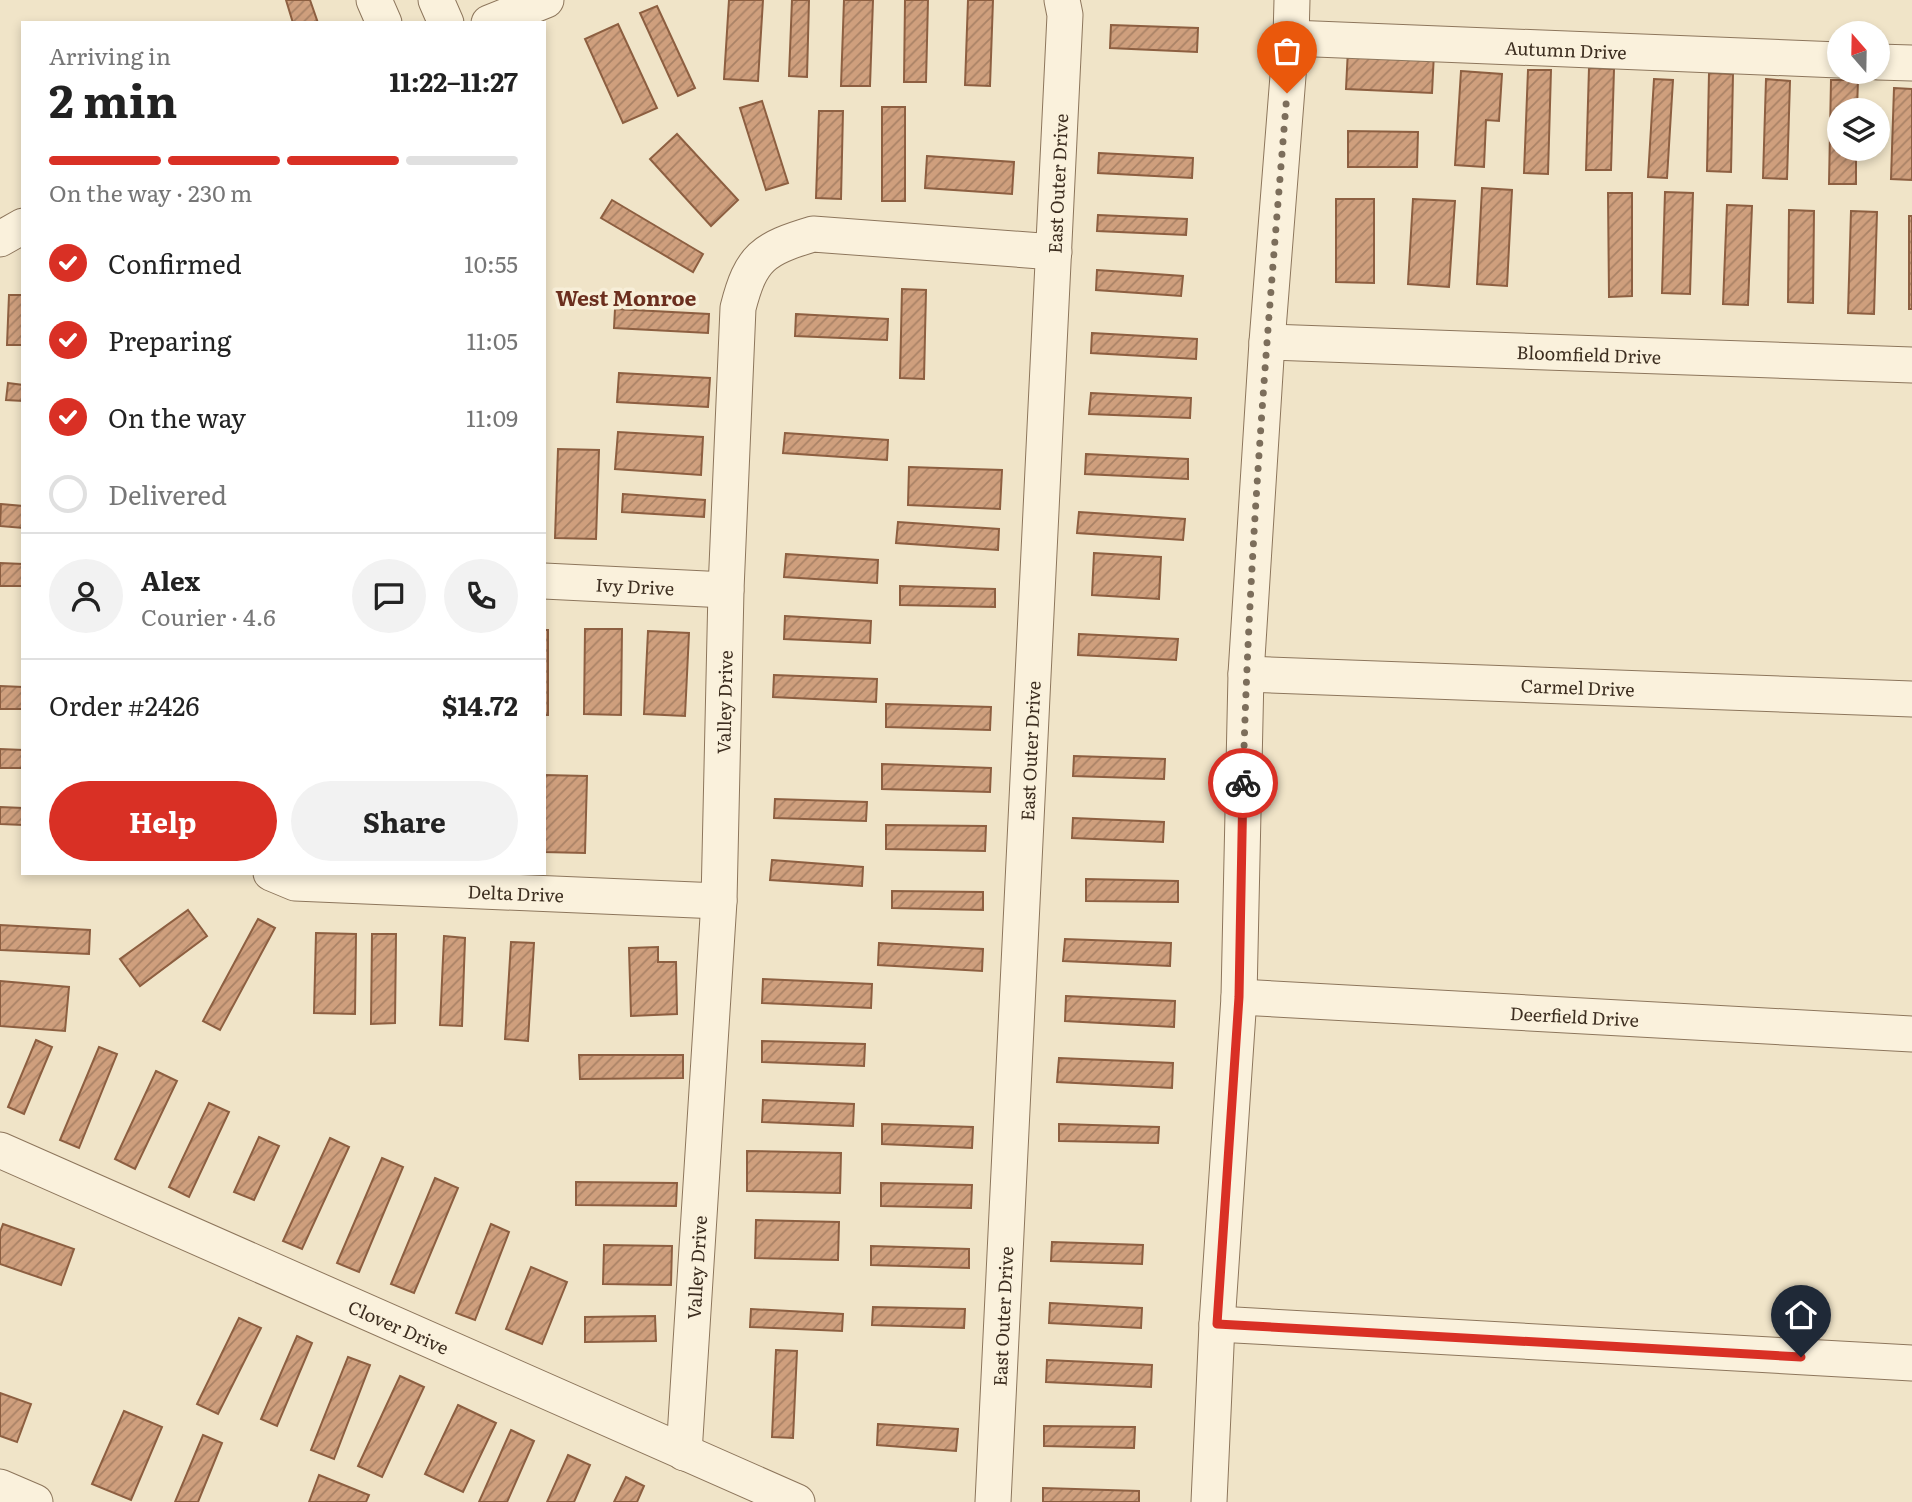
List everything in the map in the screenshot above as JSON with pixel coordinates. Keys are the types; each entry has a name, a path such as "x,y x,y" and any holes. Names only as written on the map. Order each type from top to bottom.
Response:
{"street":[{"path":"374,0 383,21"},
{"path":"436,0 445,21"},
{"path":"494,21 546,0"},
{"name":"East Outer Drive","path":"993,1502 1065,15 1062,0"},
{"path":"1209,1502 1217,1324 1239,997 1245,674 1292,0"},
{"name":"Autumn Drive","path":"1291,38 1827,60"},
{"path":"1890,62 1912,63"},
{"path":"0,239 21,227"},
{"name":"Valley Drive","path":"684,1453 719,901 726,590 738,308 746,278 761,256 787,242 813,234 1054,252"},
{"name":"Bloomfield Drive","path":"1267,342 1912,365"},
{"name":"Ivy Drive","path":"546,581 726,590"},
{"name":"Carmel Drive","path":"1245,674 1912,699"},
{"name":"Delta Drive","path":"276,875 295,883 719,901"},
{"name":"Deerfield Drive","path":"1239,997 1912,1034"},
{"name":"Clover Drive","path":"0,1150 797,1502"},
{"path":"1217,1324 1912,1363"},
{"path":"0,1487 35,1502"}],"building":[{"path":"286,0 310,0 317,21 292,21"},
{"path":"729,0 763,0 758,81 724,79"},
{"path":"792,0 809,0 807,77 789,76"},
{"path":"844,0 873,0 870,86 841,86"},
{"path":"905,0 928,0 926,82 904,82"},
{"path":"968,0 993,0 990,86 965,85"},
{"path":"657,6 695,88 678,96 640,13"},
{"path":"618,24 657,108 623,123 585,39"},
{"path":"1111,25 1198,28 1197,52 1110,48"},
{"path":"1348,49 1434,53 1432,93 1346,89"},
{"path":"1589,68 1614,69 1611,170 1586,170"},
{"path":"1528,70 1551,70 1548,174 1524,173"},
{"path":"1461,71 1502,74 1499,121 1486,120 1484,167 1455,165"},
{"path":"1709,73 1733,74 1731,172 1707,171"},
{"path":"1654,79 1673,80 1667,178 1648,177"},
{"path":"1766,79 1790,81 1787,179 1763,178"},
{"path":"1831,84 1858,84 1857,98 1831,98"},
{"path":"1894,88 1912,89 1912,180 1891,179"},
{"path":"762,101 788,183 766,190 740,108"},
{"path":"882,107 905,107 905,201 882,201"},
{"path":"819,111 843,111 841,199 816,198"},
{"path":"1348,131 1418,132 1417,167 1348,167"},
{"path":"677,134 738,200 711,226 650,159"},
{"path":"1099,153 1193,158 1192,178 1098,173"},
{"path":"927,156 1014,162 1012,194 925,188"},
{"path":"1829,161 1856,161 1856,184 1829,184"},
{"path":"1482,188 1512,190 1507,286 1477,284"},
{"path":"1665,192 1693,193 1690,294 1662,293"},
{"path":"1608,193 1632,193 1632,296 1609,297"},
{"path":"1336,199 1374,199 1374,283 1336,282"},
{"path":"1413,199 1455,201 1449,287 1408,284"},
{"path":"612,200 703,254 693,272 601,218"},
{"path":"1727,205 1752,206 1748,305 1723,304"},
{"path":"1789,210 1814,211 1813,303 1788,302"},
{"path":"1851,211 1877,212 1874,314 1848,313"},
{"path":"1098,215 1187,219 1186,235 1097,231"},
{"path":"1909,216 1912,216 1912,309 1909,309"},
{"path":"1097,270 1183,276 1181,296 1096,290"},
{"path":"902,289 926,290 924,379 900,378"},
{"path":"9,295 21,295 21,345 7,345"},
{"path":"615,309 709,314 708,333 614,328"},
{"path":"796,314 888,319 887,340 795,336"},
{"path":"1092,333 1197,339 1196,359 1091,353"},
{"path":"619,373 710,378 708,407 617,402"},
{"path":"8,383 21,385 21,401 6,400"},
{"path":"1091,393 1191,398 1190,418 1089,414"},
{"path":"618,432 703,437 701,475 615,469"},
{"path":"785,433 888,440 887,460 783,453"},
{"path":"558,449 599,450 596,539 555,538"},
{"path":"1086,454 1188,459 1188,479 1085,474"},
{"path":"909,467 1002,470 1000,509 908,505"},
{"path":"623,494 705,500 704,517 622,512"},
{"path":"1,504 21,506 21,528 0,526"},
{"path":"1079,512 1185,519 1183,540 1077,533"},
{"path":"898,522 999,529 998,550 896,543"},
{"path":"1094,553 1161,557 1159,599 1092,595"},
{"path":"786,554 878,560 877,583 784,577"},
{"path":"0,563 21,564 21,586 0,586"},
{"path":"900,586 995,589 995,607 900,605"},
{"path":"785,616 871,621 870,643 784,639"},
{"path":"585,629 622,629 621,715 584,714"},
{"path":"546,630 548,630 546,715"},
{"path":"648,631 689,633 685,716 644,714"},
{"path":"1079,634 1178,639 1176,660 1078,655"},
{"path":"774,675 877,679 876,702 773,697"},
{"path":"0,686 21,687 21,709 0,709"},
{"path":"886,704 991,707 990,730 886,727"},
{"path":"0,749 21,750 21,768 0,768"},
{"path":"1074,756 1165,759 1164,779 1073,776"},
{"path":"882,764 991,768 990,792 882,789"},
{"path":"546,775 587,776 585,853 546,852"},
{"path":"775,799 867,802 866,821 774,818"},
{"path":"0,807 21,808 21,825 0,824"},
{"path":"1073,818 1164,822 1163,842 1072,838"},
{"path":"886,825 986,826 985,851 886,849"},
{"path":"772,860 863,867 862,886 770,880"},
{"path":"1086,879 1178,881 1178,902 1086,901"},
{"path":"892,891 983,892 983,910 892,908"},
{"path":"188,910 207,936 140,986 120,959"},
{"path":"258,919 275,928 220,1030 203,1021"},
{"path":"0,925 90,930 89,954 0,950"},
{"path":"316,933 356,934 355,1014 314,1013"},
{"path":"372,934 396,934 395,1023 371,1024"},
{"path":"444,936 465,938 462,1026 440,1025"},
{"path":"1065,939 1171,943 1170,966 1063,961"},
{"path":"511,942 534,943 528,1041 505,1039"},
{"path":"879,943 983,949 982,971 878,965"},
{"path":"658,947 658,962 676,962 677,1014 631,1016 629,948"},
{"path":"763,979 872,984 871,1008 762,1003"},
{"path":"0,981 69,987 65,1031 0,1026"},
{"path":"1066,996 1175,1001 1174,1027 1065,1021"},
{"path":"36,1040 52,1047 24,1114 8,1107"},
{"path":"762,1041 865,1044 864,1066 762,1062"},
{"path":"99,1047 117,1054 79,1148 60,1140"},
{"path":"579,1055 683,1055 683,1078 580,1079"},
{"path":"1059,1058 1173,1063 1172,1088 1057,1082"},
{"path":"156,1071 177,1081 135,1169 115,1159"},
{"path":"763,1100 854,1104 853,1126 762,1122"},
{"path":"209,1103 229,1112 189,1197 169,1187"},
{"path":"882,1124 973,1127 972,1148 882,1144"},
{"path":"1059,1124 1159,1127 1158,1143 1059,1141"},
{"path":"259,1137 279,1146 254,1200 234,1192"},
{"path":"330,1138 349,1147 302,1249 283,1241"},
{"path":"747,1151 841,1153 840,1193 747,1191"},
{"path":"382,1158 403,1167 359,1272 337,1263"},
{"path":"435,1178 458,1188 414,1293 391,1284"},
{"path":"576,1182 677,1183 676,1206 576,1205"},
{"path":"881,1183 972,1185 971,1208 881,1206"},
{"path":"756,1220 839,1222 838,1260 755,1258"},
{"path":"3,1224 74,1249 61,1285 0,1264 0,1232"},
{"path":"491,1224 509,1232 475,1320 456,1313"},
{"path":"1052,1242 1143,1245 1142,1264 1051,1261"},
{"path":"604,1245 672,1246 671,1285 603,1284"},
{"path":"871,1246 969,1249 969,1268 871,1265"},
{"path":"531,1267 567,1282 542,1344 506,1329"},
{"path":"1050,1303 1142,1308 1141,1328 1049,1323"},
{"path":"873,1307 965,1309 964,1328 872,1325"},
{"path":"751,1309 843,1314 842,1331 750,1327"},
{"path":"655,1316 656,1341 585,1342 585,1317"},
{"path":"239,1318 261,1328 218,1414 197,1404"},
{"path":"297,1336 312,1343 277,1426 261,1419"},
{"path":"776,1350 797,1351 793,1438 772,1437"},
{"path":"348,1357 370,1365 334,1459 311,1450"},
{"path":"1047,1360 1152,1365 1151,1387 1046,1382"},
{"path":"400,1376 424,1387 382,1477 358,1466"},
{"path":"0,1393 31,1404 17,1442 0,1436"},
{"path":"458,1405 496,1423 463,1492 425,1474"},
{"path":"124,1411 162,1427 131,1500 92,1484"},
{"path":"878,1424 958,1429 956,1451 877,1445"},
{"path":"1044,1426 1135,1427 1134,1448 1044,1446"},
{"path":"511,1430 534,1441 507,1502 479,1502"},
{"path":"203,1435 222,1443 198,1502 175,1502"},
{"path":"568,1455 590,1465 574,1502 547,1502"},
{"path":"319,1475 369,1495 366,1502 309,1502"},
{"path":"626,1477 644,1486 637,1502 614,1502"},
{"path":"1043,1488 1139,1491 1139,1502 1043,1502"}],"way so far":[{"path":"1243,783 1245,674 1287,93"}],"district":[{"name":"West Monroe","path":"626,296"}],"route":[{"path":"1243,783 1239,997 1217,1324 1801,1357"}]}
